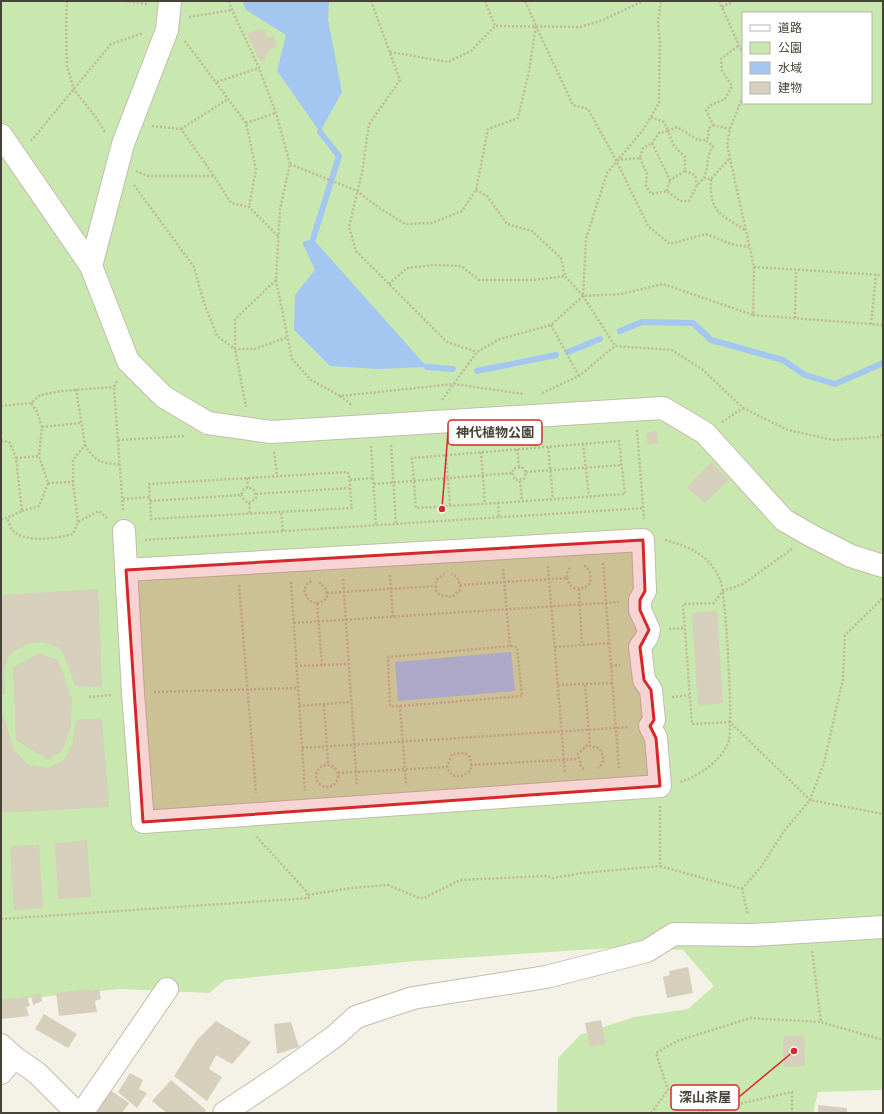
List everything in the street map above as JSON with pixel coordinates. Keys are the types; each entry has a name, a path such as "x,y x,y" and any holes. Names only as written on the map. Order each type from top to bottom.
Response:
{"street":[{"path":"91,266 118,163 131,123 168,30 169,10"},
{"path":"1,135 16,159 91,266 128,361 164,397 208,423 251,431 271,432 663,408 705,434 784,520 852,556 883,566"},
{"path":"125,536 126,570 133,693 143,822 306,812 660,786 656,738 650,726 654,720 651,690 644,680 640,647 647,637 649,630 640,610 640,600 645,591 643,540 237,562 126,570"},
{"path":"238,1109 334,1036 356,1017 413,998 546,977 647,951 674,934 752,935 883,927"},
{"path":"82,1113 167,989"},
{"path":"5,1058 37,1073 76,1113"}],"path":[{"path":"67,1 67,66 74,90 95,116 108,138 118,163 194,267 204,303 217,336 235,349 255,349 288,337"},
{"path":"229,1 259,68 276,113 290,164 280,209 276,280 292,359 311,380 340,396 454,384 529,395"},
{"path":"371,1 400,80 369,124 362,173 349,227 356,251 447,342 477,352"},
{"path":"485,1 495,26"},
{"path":"525,1 573,105 588,109 616,160 648,226 670,244 706,234 734,245 749,247"},
{"path":"390,52 448,62 471,51 495,26 580,27 603,20 643,1"},
{"path":"583,296 586,239 607,173 616,160 643,130 659,103 660,40 658,23 661,1"},
{"path":"719,1 742,52"},
{"path":"722,7 734,1"},
{"path":"169,10 228,99 246,123 256,169 249,207"},
{"path":"290,164 357,191 378,208 405,224 432,223 462,211 476,190 488,129 518,118 529,71 536,26"},
{"path":"16,159 111,44 144,33 162,43"},
{"path":"713,125 706,110 711,105 726,98 732,86 722,71 721,59 739,45"},
{"path":"217,82 259,68"},
{"path":"131,123 181,129 228,99"},
{"path":"742,99 730,129 727,145 754,267 753,315"},
{"path":"246,123 276,113"},
{"path":"651,117 664,122 674,146 685,158 685,170"},
{"path":"713,125 730,129"},
{"path":"705,140 709,137 708,129 713,125"},
{"path":"677,127 698,140 705,140 713,146 706,163 704,178 697,185 689,201 680,201 667,191 652,194 646,186 647,174 640,158 643,148 652,143 659,133 668,131 677,127"},
{"path":"181,129 231,203 249,207 279,236"},
{"path":"652,143 670,180"},
{"path":"616,160 640,158"},
{"path":"729,159 711,179 710,197 719,213 746,230"},
{"path":"118,163 148,176 214,176"},
{"path":"667,191 670,180 685,170"},
{"path":"685,170 695,175 697,185"},
{"path":"704,178 711,179"},
{"path":"476,190 487,196 507,224 532,231 561,258 565,276 583,296 615,346"},
{"path":"389,284 407,268 433,265 461,266 479,280 533,280 565,276"},
{"path":"754,267 883,275"},
{"path":"795,318 796,270"},
{"path":"871,324 876,275"},
{"path":"251,431 235,349 235,319 276,280"},
{"path":"425,423 477,352 500,339 551,325 583,296 621,294 663,284 753,315 883,325"},
{"path":"551,325 579,376"},
{"path":"536,396 579,376 615,346 672,350 703,370 743,408 788,430 833,440 878,437 883,434"},
{"path":"125,536 114,387 128,361"},
{"path":"1,406 31,403 40,395 76,389 114,387"},
{"path":"76,389 80,423 85,445 92,457 106,464 120,464"},
{"path":"1,519 39,506 48,484 39,456 42,427 37,412 31,403"},
{"path":"705,434 743,408"},
{"path":"635,410 644,508 643,540 664,540 686,546 704,556 720,579 723,592 730,722 729,740 719,758 705,770 687,780 660,786 660,866"},
{"path":"42,427 80,423"},
{"path":"376,525 373,478 380,425"},
{"path":"380,425 393,482 396,524"},
{"path":"1,440 10,443 16,458 22,511"},
{"path":"619,441 625,494 416,508 412,458 548,447 619,441"},
{"path":"583,444 589,496"},
{"path":"7,518 12,529 26,538 41,537 51,539 74,534 78,522 73,482 73,460 85,445"},
{"path":"548,447 552,470 554,499"},
{"path":"517,449 519,466 526,472"},
{"path":"481,452 485,504"},
{"path":"446,455 450,506"},
{"path":"16,458 39,456"},
{"path":"526,472 622,465"},
{"path":"519,466 514,468 512,473 515,480 520,481"},
{"path":"348,472 352,508 151,519 149,484 247,478 348,472"},
{"path":"520,481 524,479 526,472"},
{"path":"374,484 512,473"},
{"path":"247,478 248,487"},
{"path":"350,480 373,478"},
{"path":"520,481 522,501"},
{"path":"48,484 73,482"},
{"path":"248,487 252,488 256,494 254,501 249,503"},
{"path":"241,495 244,489 248,487"},
{"path":"256,494 349,488"},
{"path":"150,501 241,495"},
{"path":"241,495 245,501 249,503"},
{"path":"123,499 150,497"},
{"path":"249,503 250,513"},
{"path":"498,503 499,518"},
{"path":"78,522 98,511 125,536 283,532 644,508"},
{"path":"281,513 283,532"},
{"path":"810,535 767,569 743,584 723,592 714,603 684,604 684,628 692,724 730,722 810,800 883,814"},
{"path":"602,543 620,789"},
{"path":"546,546 556,647 567,793"},
{"path":"501,548 510,646"},
{"path":"390,554 393,618"},
{"path":"341,557 358,808"},
{"path":"290,560 306,812"},
{"path":"237,562 246,689 258,815"},
{"path":"573,565 569,567 567,578 568,584 572,588 579,589 589,585 591,581 589,569 579,564"},
{"path":"448,573 454,574 458,579 460,590 452,597 446,598 436,591 436,586 436,580 448,573"},
{"path":"460,585 567,578"},
{"path":"313,580 319,581 326,589 327,593 327,597 324,602 317,603 311,602 306,597 304,590 307,584 313,580"},
{"path":"327,593 436,586"},
{"path":"579,589 582,645"},
{"path":"742,889 761,867 784,831 810,800 824,762 844,679 846,636 883,598"},
{"path":"294,623 393,618 640,600"},
{"path":"317,603 322,665"},
{"path":"556,647 609,643"},
{"path":"510,646 517,647 522,696 400,706 390,706 388,658 510,646"},
{"path":"296,666 348,664"},
{"path":"558,686 612,683"},
{"path":"585,685 590,746"},
{"path":"89,697 133,693 298,688"},
{"path":"299,706 351,702"},
{"path":"324,704 328,764"},
{"path":"400,706 402,742 406,770 406,804"},
{"path":"302,748 650,726"},
{"path":"587,771 581,767 578,759 581,750 590,746 599,748 604,758 603,764 594,771"},
{"path":"458,752 465,753 470,757 471,765 471,770 461,777 454,776 449,772 447,767 452,754 458,752"},
{"path":"471,765 564,758 578,759"},
{"path":"328,764 333,766 338,773 338,781 332,786 325,788 318,783 316,776 318,768 328,764"},
{"path":"338,773 447,767"},
{"path":"237,816 308,895"},
{"path":"308,895 351,888 388,885 419,898 424,898 460,880 545,876 553,878 582,873 660,866 742,889"},
{"path":"742,889 752,935"},
{"path":"1,920 309,898 308,895"},
{"path":"809,931 821,1022"},
{"path":"651,1113 668,1090 656,1053 677,1041 750,1018 821,1022 883,1040"},
{"path":"698,1113 792,1092 792,1113"}],"highlighted area":[{"path":"643,540 645,591 640,600 640,610 649,630 640,647 644,680 651,690 654,720 650,726 656,738 660,786 143,822 126,570"}],"green space":[{"path":"1,1 883,1 883,1090 818,1092 813,1113 557,1113 558,1058 580,1035 634,1017 688,1009 714,986 683,950 626,947 416,961 225,980 209,993 120,989 1,1001"}],"water":[{"path":"242,1 329,1 328,20 342,92 320,132 277,71 286,35 246,10"},
{"path":"313,239 427,367 378,369 330,366 294,330 295,295 315,270 302,242"},
{"path":"511,652 515,691 398,701 395,662"}],"building":[{"path":"265,29 267,38 274,36 277,47 270,49 264,61 259,60 247,33"},
{"path":"656,431 659,443 648,445 646,433"},
{"path":"711,462 729,480 705,503 687,487"},
{"path":"98,589 102,687 75,686 60,648 43,642 27,644 11,653 4,670 5,694 1,694 1,595"},
{"path":"717,611 723,703 698,706 692,613"},
{"path":"39,653 58,660 72,699 71,727 62,751 48,760 16,740 13,668"},
{"path":"1,714 3,714 14,750 28,765 49,768 64,760 73,742 76,720 102,718 109,807 1,813"},
{"path":"87,840 91,897 58,899 55,843"},
{"path":"39,845 43,908 14,910 10,846"},
{"path":"688,967 693,993 667,998 663,977 670,975 669,971"},
{"path":"88,989 90,991 99,989 101,999 95,1001 97,1012 59,1016 56,993"},
{"path":"41,993 42,1001 33,1005 31,995"},
{"path":"27,996 30,1006 26,1007 29,1016 1,1019 1,999"},
{"path":"44,1014 77,1034 68,1048 35,1029"},
{"path":"601,1020 606,1044 590,1047 585,1023"},
{"path":"216,1021 251,1042 232,1064 216,1055 209,1069 222,1077 207,1101 174,1076 197,1040"},
{"path":"291,1022 299,1047 277,1054 274,1024"},
{"path":"783,1036 804,1036 805,1066 784,1067"},
{"path":"130,1073 143,1080 139,1089 147,1093 137,1108 118,1092"},
{"path":"171,1080 206,1110 204,1113 167,1113 152,1101"},
{"path":"110,1090 129,1103 122,1113 94,1113"},
{"path":"818,1105 847,1108 847,1113 818,1113"}],"waterway":[{"path":"313,239 339,156 320,132"},
{"path":"620,331 642,322 693,323 711,340 783,360 805,375 835,384 883,363"},
{"path":"568,352 600,339"},
{"path":"477,371 556,355"},
{"path":"427,367 453,369"}],"place":[{"name":"神代植物公園","path":"442,509"},
{"name":"深山茶屋","path":"794,1051"}]}
